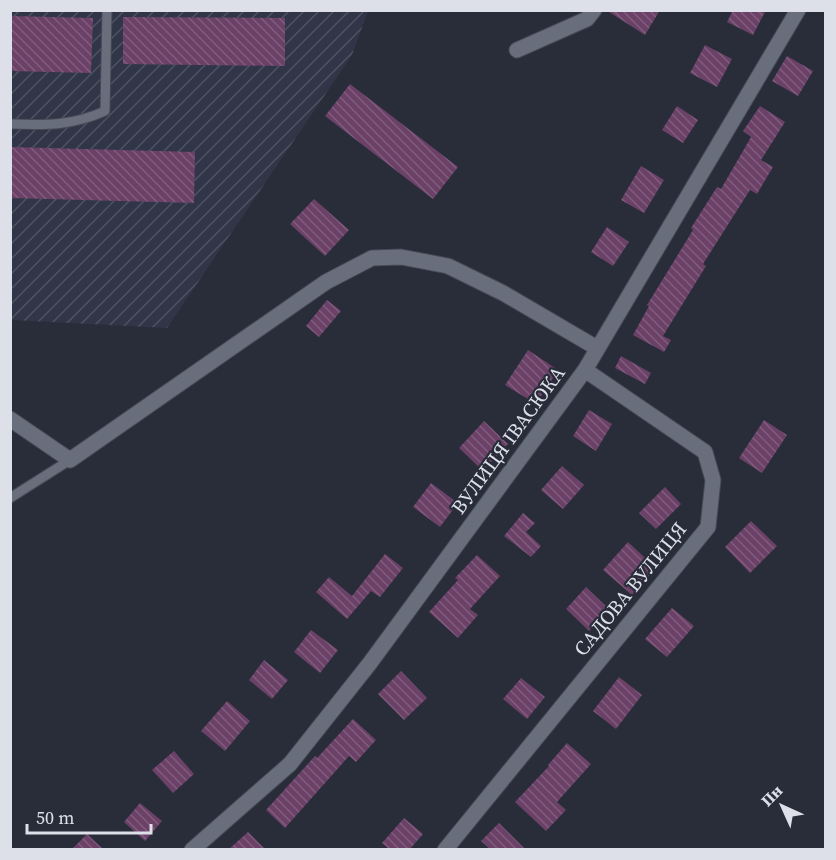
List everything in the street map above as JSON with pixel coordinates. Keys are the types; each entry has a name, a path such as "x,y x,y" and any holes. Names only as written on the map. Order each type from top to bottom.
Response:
{"street":[{"path":"517,50 587,19 594,10"},
{"name":"ВУЛИЦЯ ІВАСЮКА","path":"192,849 290,764 370,663 585,370 798,10"},
{"path":"10,419 70,460 326,282 372,258 401,257 448,266 503,293 597,348"},
{"name":"САДОВА ВУЛИЦЯ","path":"445,849 708,527 713,480 705,452 585,370"}],"lane":[{"path":"10,124 56,125 86,120 105,111 107,10"},
{"path":"10,498 70,460"}],"shaded area":[{"path":"10,11 368,11 352,55 167,328 11,320"}],"building":[{"path":"606,10 660,10 645,35"},
{"path":"733,10 766,10 753,35 727,22"},
{"path":"10,16 93,18 91,73 10,71"},
{"path":"123,17 285,18 285,66 123,64"},
{"path":"705,45 732,59 717,87 690,73"},
{"path":"787,56 813,71 798,96 772,81"},
{"path":"350,84 458,167 433,199 325,116"},
{"path":"677,106 698,120 683,143 662,130"},
{"path":"760,106 785,122 761,160 773,167 757,194 750,190 703,264 706,266 663,336 671,340 664,352 633,335 649,306 647,305 693,230 691,228 717,187 721,189 751,137 743,131"},
{"path":"10,147 195,152 194,203 10,198"},
{"path":"641,166 664,180 644,213 621,200"},
{"path":"314,199 349,230 325,256 290,224"},
{"path":"607,227 629,242 613,266 591,252"},
{"path":"327,300 341,311 319,337 306,326"},
{"path":"528,350 558,370 536,404 505,385"},
{"path":"621,356 651,373 645,384 615,368"},
{"path":"589,410 612,424 596,451 573,436"},
{"path":"764,420 787,435 762,473 739,458"},
{"path":"484,421 508,444 483,471 459,448"},
{"path":"562,466 584,485 563,509 541,490"},
{"path":"431,483 458,503 440,527 413,507"},
{"path":"665,487 681,504 656,529 639,513"},
{"path":"523,513 535,523 526,532 541,546 531,557 504,536"},
{"path":"751,521 777,546 750,573 725,547"},
{"path":"628,542 656,568 632,595 603,570"},
{"path":"385,554 403,568 380,597 371,591 347,619 316,592 329,577 352,596"},
{"path":"477,555 500,576 470,609 478,615 458,638 429,612 458,580 455,578"},
{"path":"586,587 609,609 589,631 566,609"},
{"path":"672,608 694,626 667,657 645,639"},
{"path":"311,630 338,650 320,673 294,652"},
{"path":"264,660 288,680 272,699 249,680"},
{"path":"401,671 427,698 404,720 378,694"},
{"path":"619,677 642,695 616,729 593,711"},
{"path":"521,678 545,697 527,719 503,699"},
{"path":"227,701 250,721 225,751 201,731"},
{"path":"353,719 376,740 356,762 349,756 285,828 266,810 315,756 317,758"},
{"path":"567,743 591,764 557,802 566,810 546,831 515,802"},
{"path":"174,751 194,774 173,793 152,770"},
{"path":"140,803 162,821 145,841 124,822"},
{"path":"404,818 423,834 410,849 389,849 382,843"},
{"path":"499,823 525,849 490,849 481,841"},
{"path":"248,832 265,849 229,849"},
{"path":"87,834 103,849 72,849"}]}
